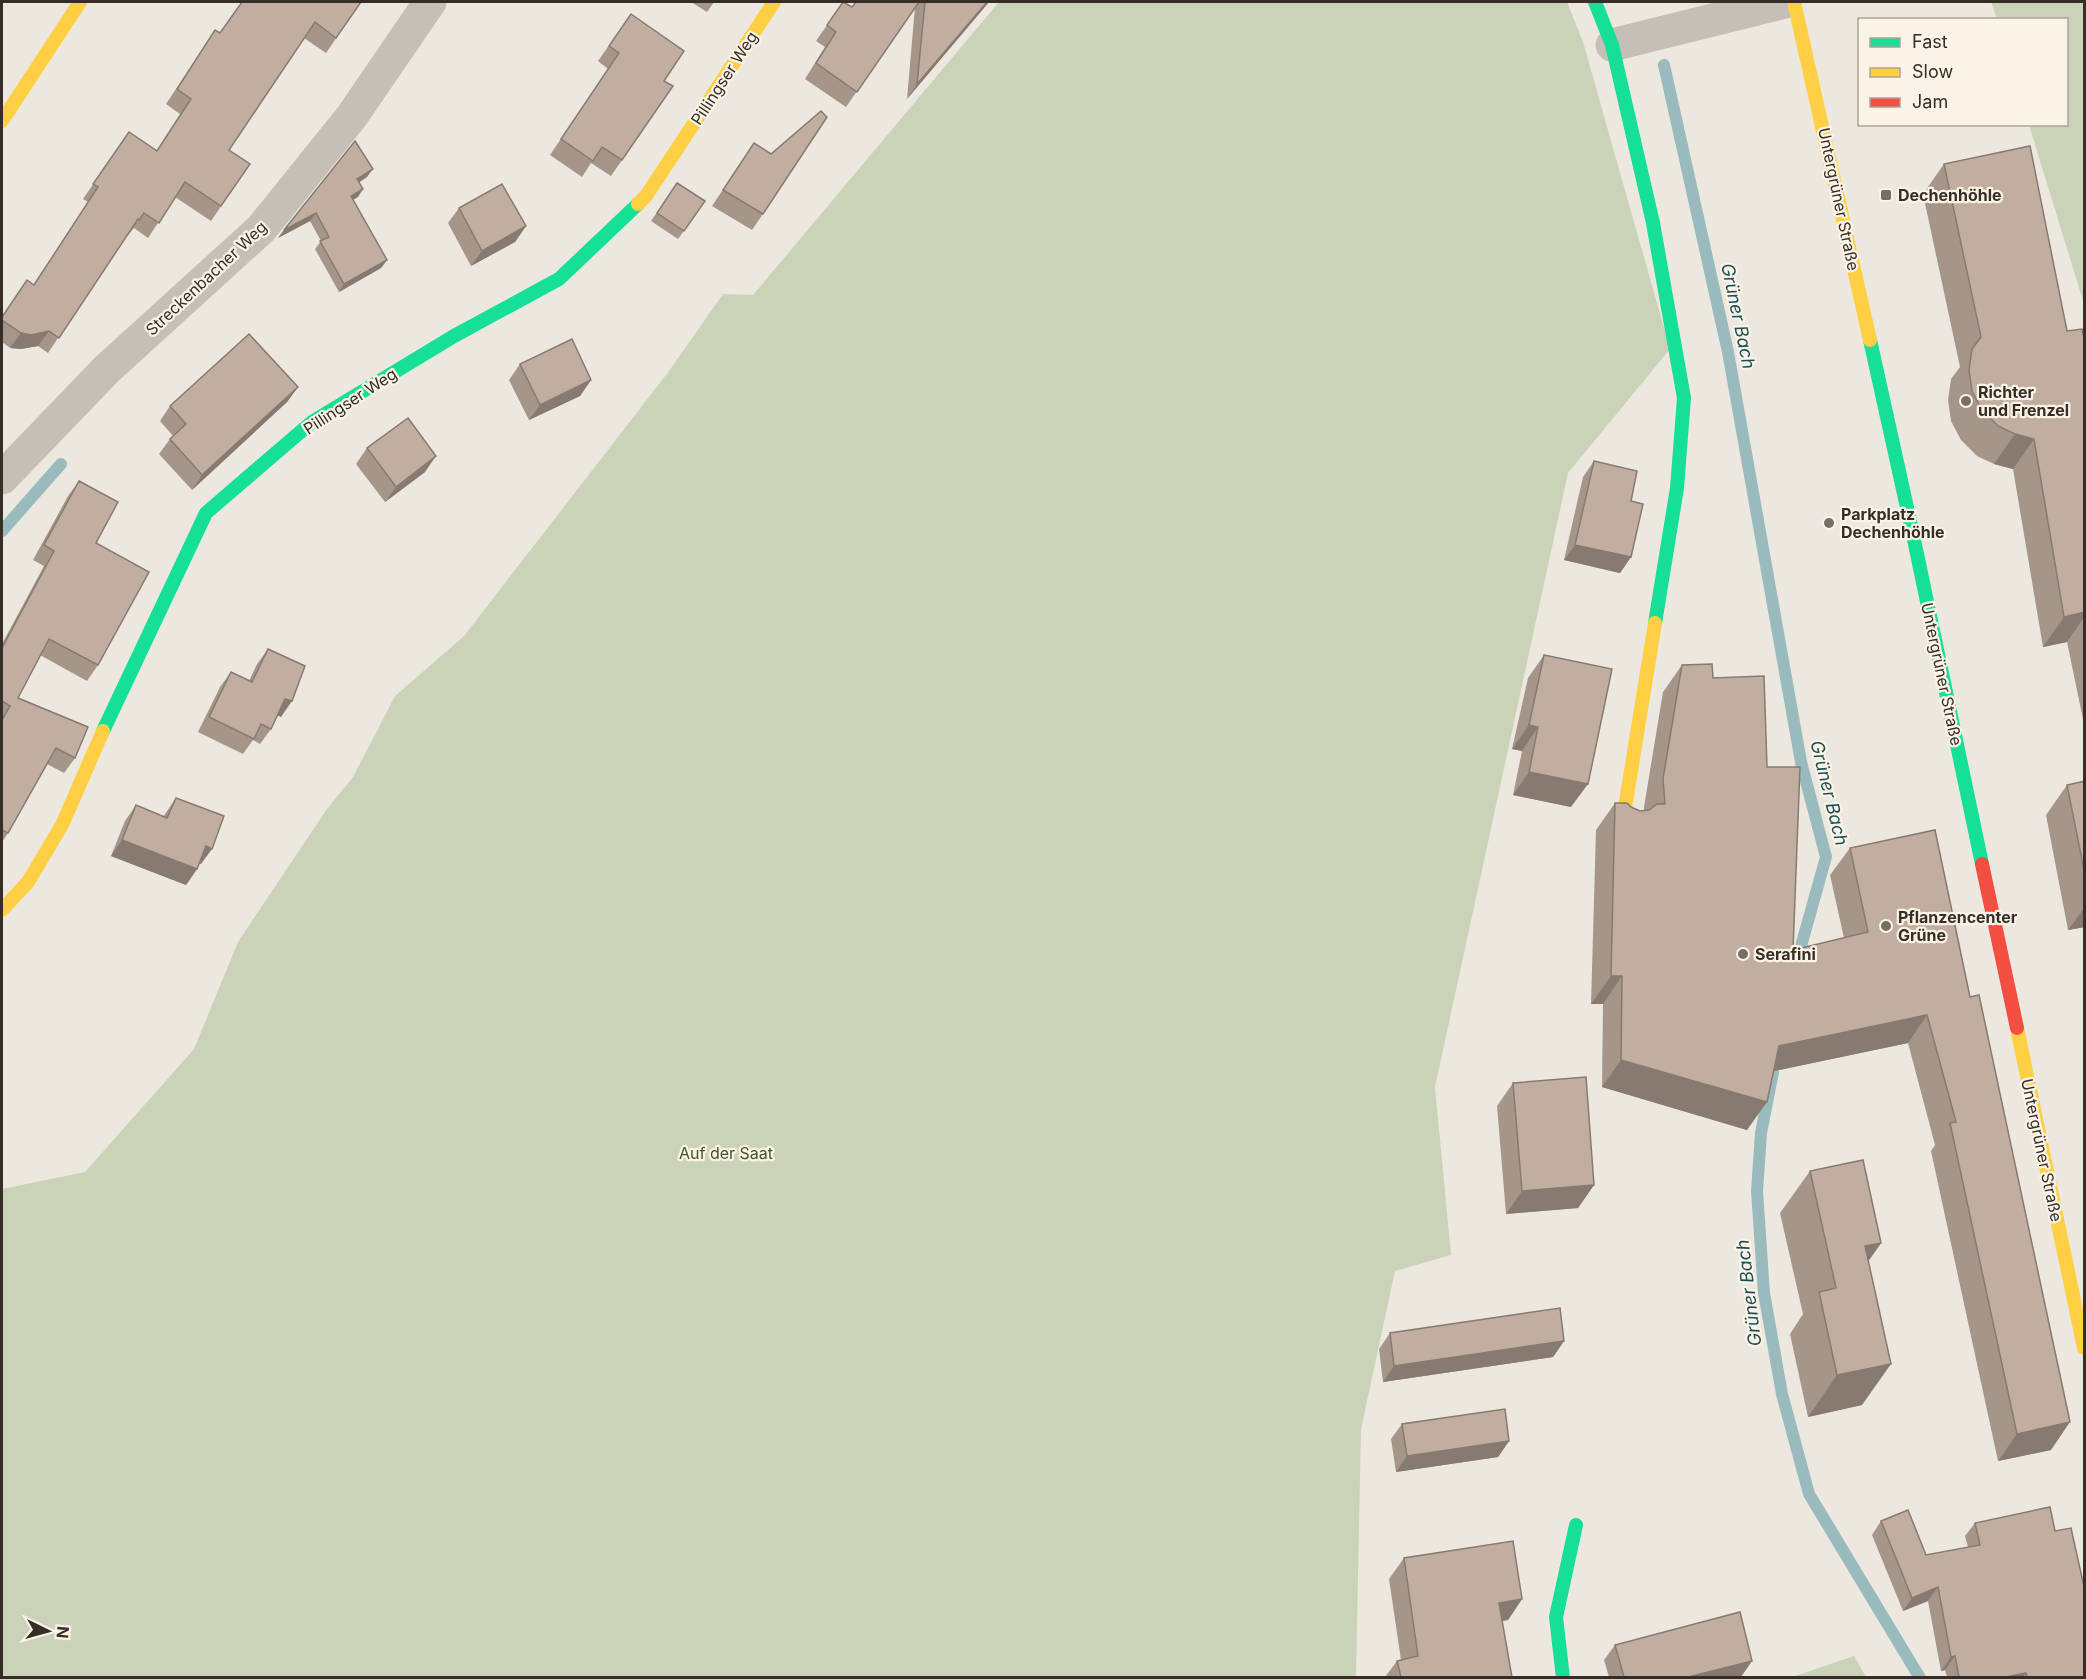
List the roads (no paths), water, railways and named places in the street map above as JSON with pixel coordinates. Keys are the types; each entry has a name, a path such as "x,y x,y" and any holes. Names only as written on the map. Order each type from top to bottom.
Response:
{"street":[{"path":"2,121 80,2"},
{"name":"Streckenbacher Weg","path":"2,478 107,369 261,229 352,116 430,2"},
{"name":"Pillingser Weg","path":"2,910 28,882 62,825 111,712 206,513 312,422 454,336 559,279 646,196 774,2"},
{"path":"1595,2 1612,45 1653,223 1684,398 1677,488 1623,820"},
{"path":"1612,45 1785,2"},
{"name":"Untergrüner Straße","path":"1794,2 1912,530 2085,1348"},
{"path":"1563,1677 1556,1617 1576,1525"}],"waterway":[{"name":"Grüner Bach","path":"1664,65 1728,352 1801,762 1826,857 1796,964"},
{"path":"2,531 61,464"},
{"name":"Grüner Bach","path":"1773,1072 1761,1133 1757,1191 1764,1293 1782,1394 1809,1494 1920,1678"}],"place":[{"name":"Dechenhöhle","path":"1886,195"},
{"name":"Richter und Frenzel","path":"1966,401"},
{"name":"Parkplatz Dechenhöhle","path":"1829,523"},
{"name":"Pflanzencenter Grüne","path":"1886,926"},
{"name":"Serafini","path":"1743,954"}],"park label":[{"name":"Auf der Saat","path":"726,1153"}]}
